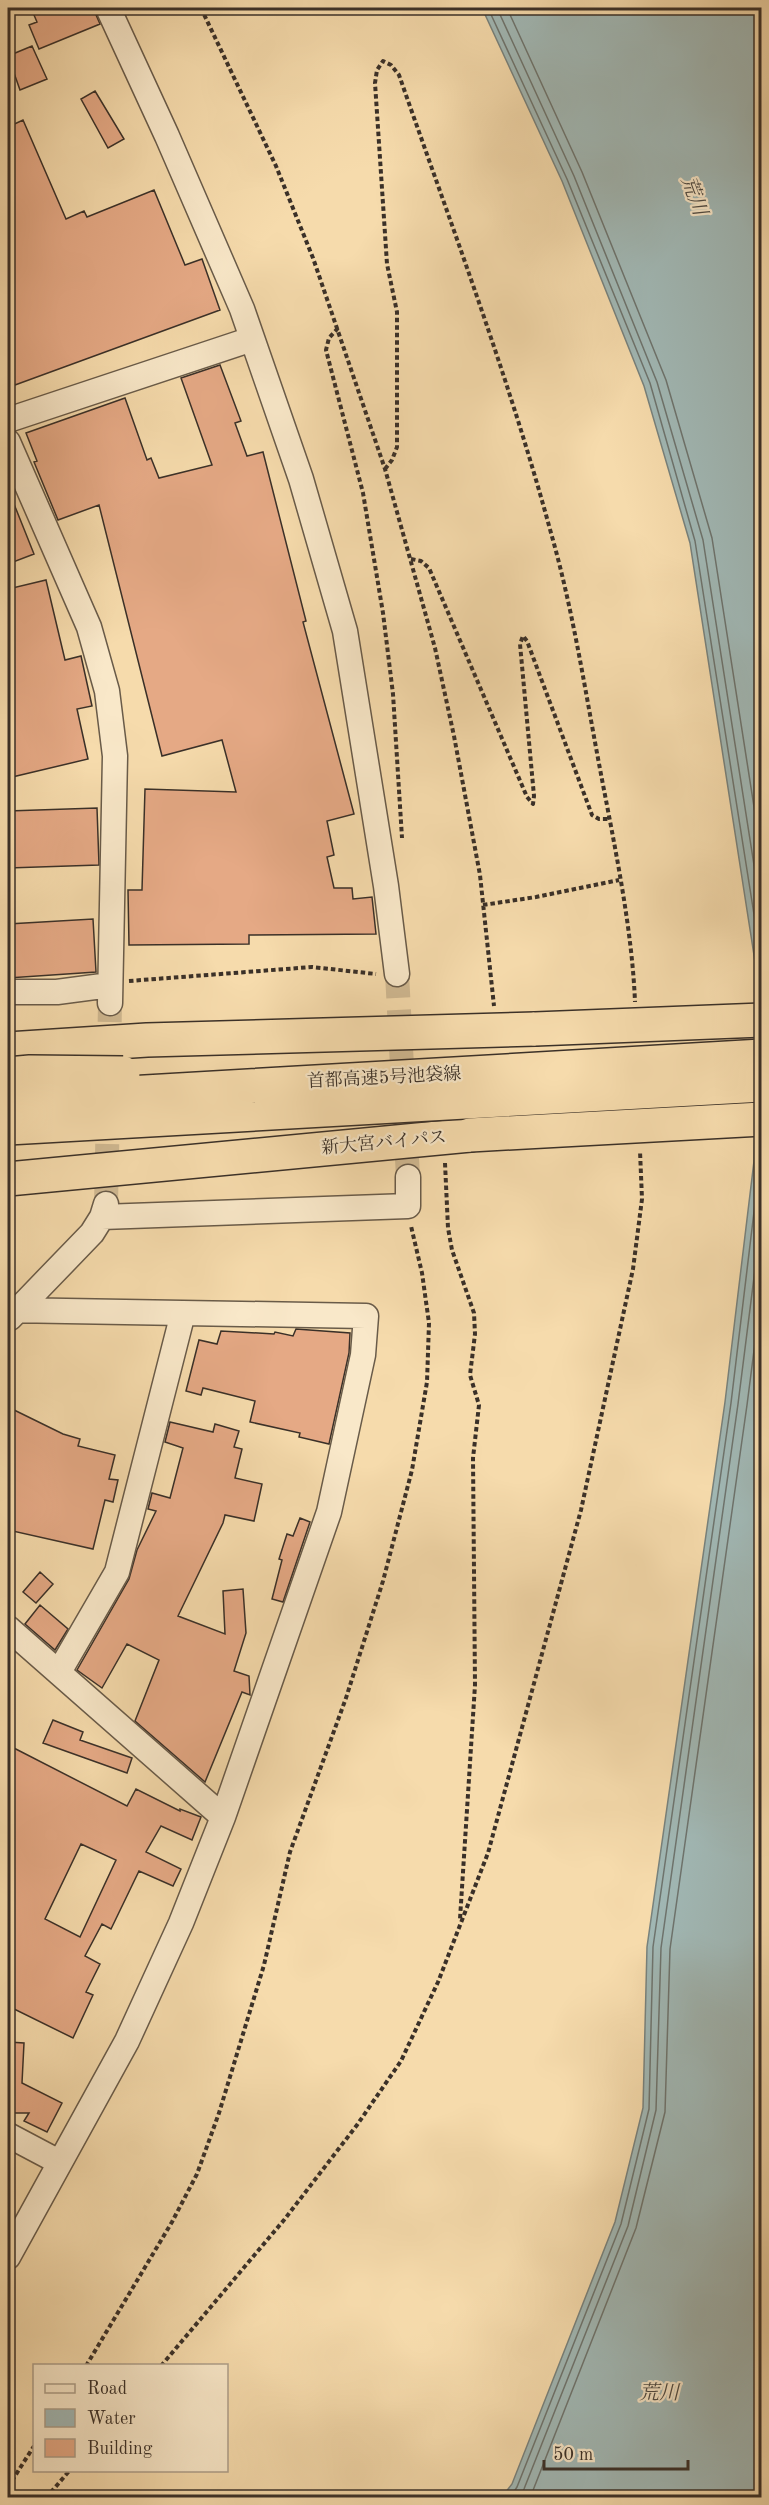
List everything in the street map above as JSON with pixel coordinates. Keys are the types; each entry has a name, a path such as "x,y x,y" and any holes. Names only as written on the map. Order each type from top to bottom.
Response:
{"highway":[{"path":"8,1049 147,1040 495,1032 762,1020"},
{"name":"首都高速5号池袋線","path":"8,1128 762,1056"},
{"path":"8,1074 30,1072 385,1092"},
{"name":"首都高速5号池袋線","path":"8,1100 762,1085"},
{"path":"8,1151 385,1092"},
{"name":"新大宮バイパス","path":"8,1179 470,1135 762,1119"}],"street":[{"path":"108,8 167,136 242,309 301,479 345,631 398,974"},
{"path":"8,420 252,339"},
{"path":"8,442 89,627 107,691 114,756 110,994 8,992"},
{"path":"10,1314 92,1233 104,1210 408,1206 408,1177"},
{"path":"8,2257 127,2041 181,1923 223,1817 328,1512 363,1354 366,1316 183,1313 10,1314"},
{"path":"59,1672 117,1572 183,1313"},
{"path":"8,1628 223,1817"},
{"path":"8,2135 59,2162"}],"path":[{"path":"201,8 276,166 338,328 385,469 411,559 435,648 478,863 495,1032"},
{"path":"385,469 392,460 397,447 397,312 387,264 375,83 377,70 383,62 391,64 399,75 481,307 552,534 574,630 610,819 633,971 635,1005"},
{"path":"338,328 328,338 326,350 363,493 383,613 393,694 402,845"},
{"path":"411,559 421,561 429,568 526,797 532,804 534,796 520,644 523,636 527,641 592,815 599,819 610,819"},
{"path":"483,905 619,880"},
{"path":"110,994 133,980 277,968 312,967 385,975 398,974"},
{"path":"163,2364 284,2220 357,2125 401,2061 438,1982 488,1853 581,1509 633,1269 642,1199 640,1142"},
{"path":"444,1162 448,1228 474,1313 475,1334 470,1375 479,1405 473,1458 475,1685 460,1925"},
{"path":"87,2364 172,2222 197,2175 219,2113 264,1965 290,1852 350,1688 383,1581 412,1470 427,1382 429,1323 408,1206"},
{"path":"8,2487 33,2448"},
{"path":"46,2498 68,2472"}],"water":[{"name":"荒川","path":"482,8 761,8 761,2497 502,2497 512,2484 615,2222 643,2108 647,1947 725,1402 754,1161 758,981 690,543 644,386 562,181"}],"building":[{"path":"31,8 93,8 100,24 39,49 29,25 37,22"},
{"path":"32,46 47,79 20,90 8,56"},
{"path":"95,91 124,139 108,148 81,99"},
{"path":"23,120 66,219 84,211 87,217 154,190 185,265 202,259 220,310 15,385 8,366 8,127"},
{"path":"220,365 241,421 235,423 247,456 263,452 306,621 303,622 354,814 327,821 334,855 327,857 334,888 352,888 353,899 372,897 376,934 249,935 249,944 129,945 128,890 142,890 145,789 236,792 222,740 162,756 99,505 58,520 34,462 37,461 26,433 125,398 147,460 151,458 159,478 212,465 181,378"},
{"path":"8,489 34,554 8,564"},
{"path":"46,580 65,660 81,656 92,706 77,709 88,759 8,778 8,589"},
{"path":"97,808 99,865 8,868 8,811"},
{"path":"93,919 96,972 8,978 8,924"},
{"path":"296,1329 350,1333 349,1353 329,1444 299,1437 300,1433 250,1422 255,1401 203,1388 201,1395 186,1391 199,1340 217,1344 221,1331 274,1334 275,1332 293,1336"},
{"path":"8,1407 63,1434 80,1439 78,1446 115,1455 109,1479 118,1480 113,1502 105,1500 93,1549 8,1530"},
{"path":"170,1422 213,1432 215,1424 239,1431 234,1447 242,1449 235,1478 262,1484 254,1521 225,1515 178,1616 225,1634 223,1591 243,1589 246,1633 234,1671 249,1676 250,1695 242,1692 205,1782 135,1721 159,1660 127,1644 102,1688 77,1670 129,1579 137,1550 156,1511 148,1509 152,1493 170,1498 183,1448 165,1442"},
{"path":"300,1518 310,1522 283,1602 272,1599 282,1560 279,1559 287,1534 293,1536"},
{"path":"40,1572 53,1584 36,1603 23,1592"},
{"path":"40,1605 68,1629 55,1650 25,1624"},
{"path":"53,1720 83,1732 80,1740 132,1758 127,1773 43,1743"},
{"path":"8,1745 127,1806 136,1789 180,1811 180,1809 201,1817 192,1840 161,1826 146,1852 181,1869 173,1886 139,1871 111,1929 102,1924 85,1956 100,1964 86,1992 93,1995 73,2038 8,2006","holes":["81,1844 116,1860 80,1937 45,1919"]},
{"path":"8,2042 24,2043 22,2083 62,2103 47,2132 24,2121 29,2113 8,2113"}],"tunnel":[{"path":"397,974 408,1177"},
{"path":"109,1058 110,1003"},
{"path":"106,1204 108,1107"}]}
